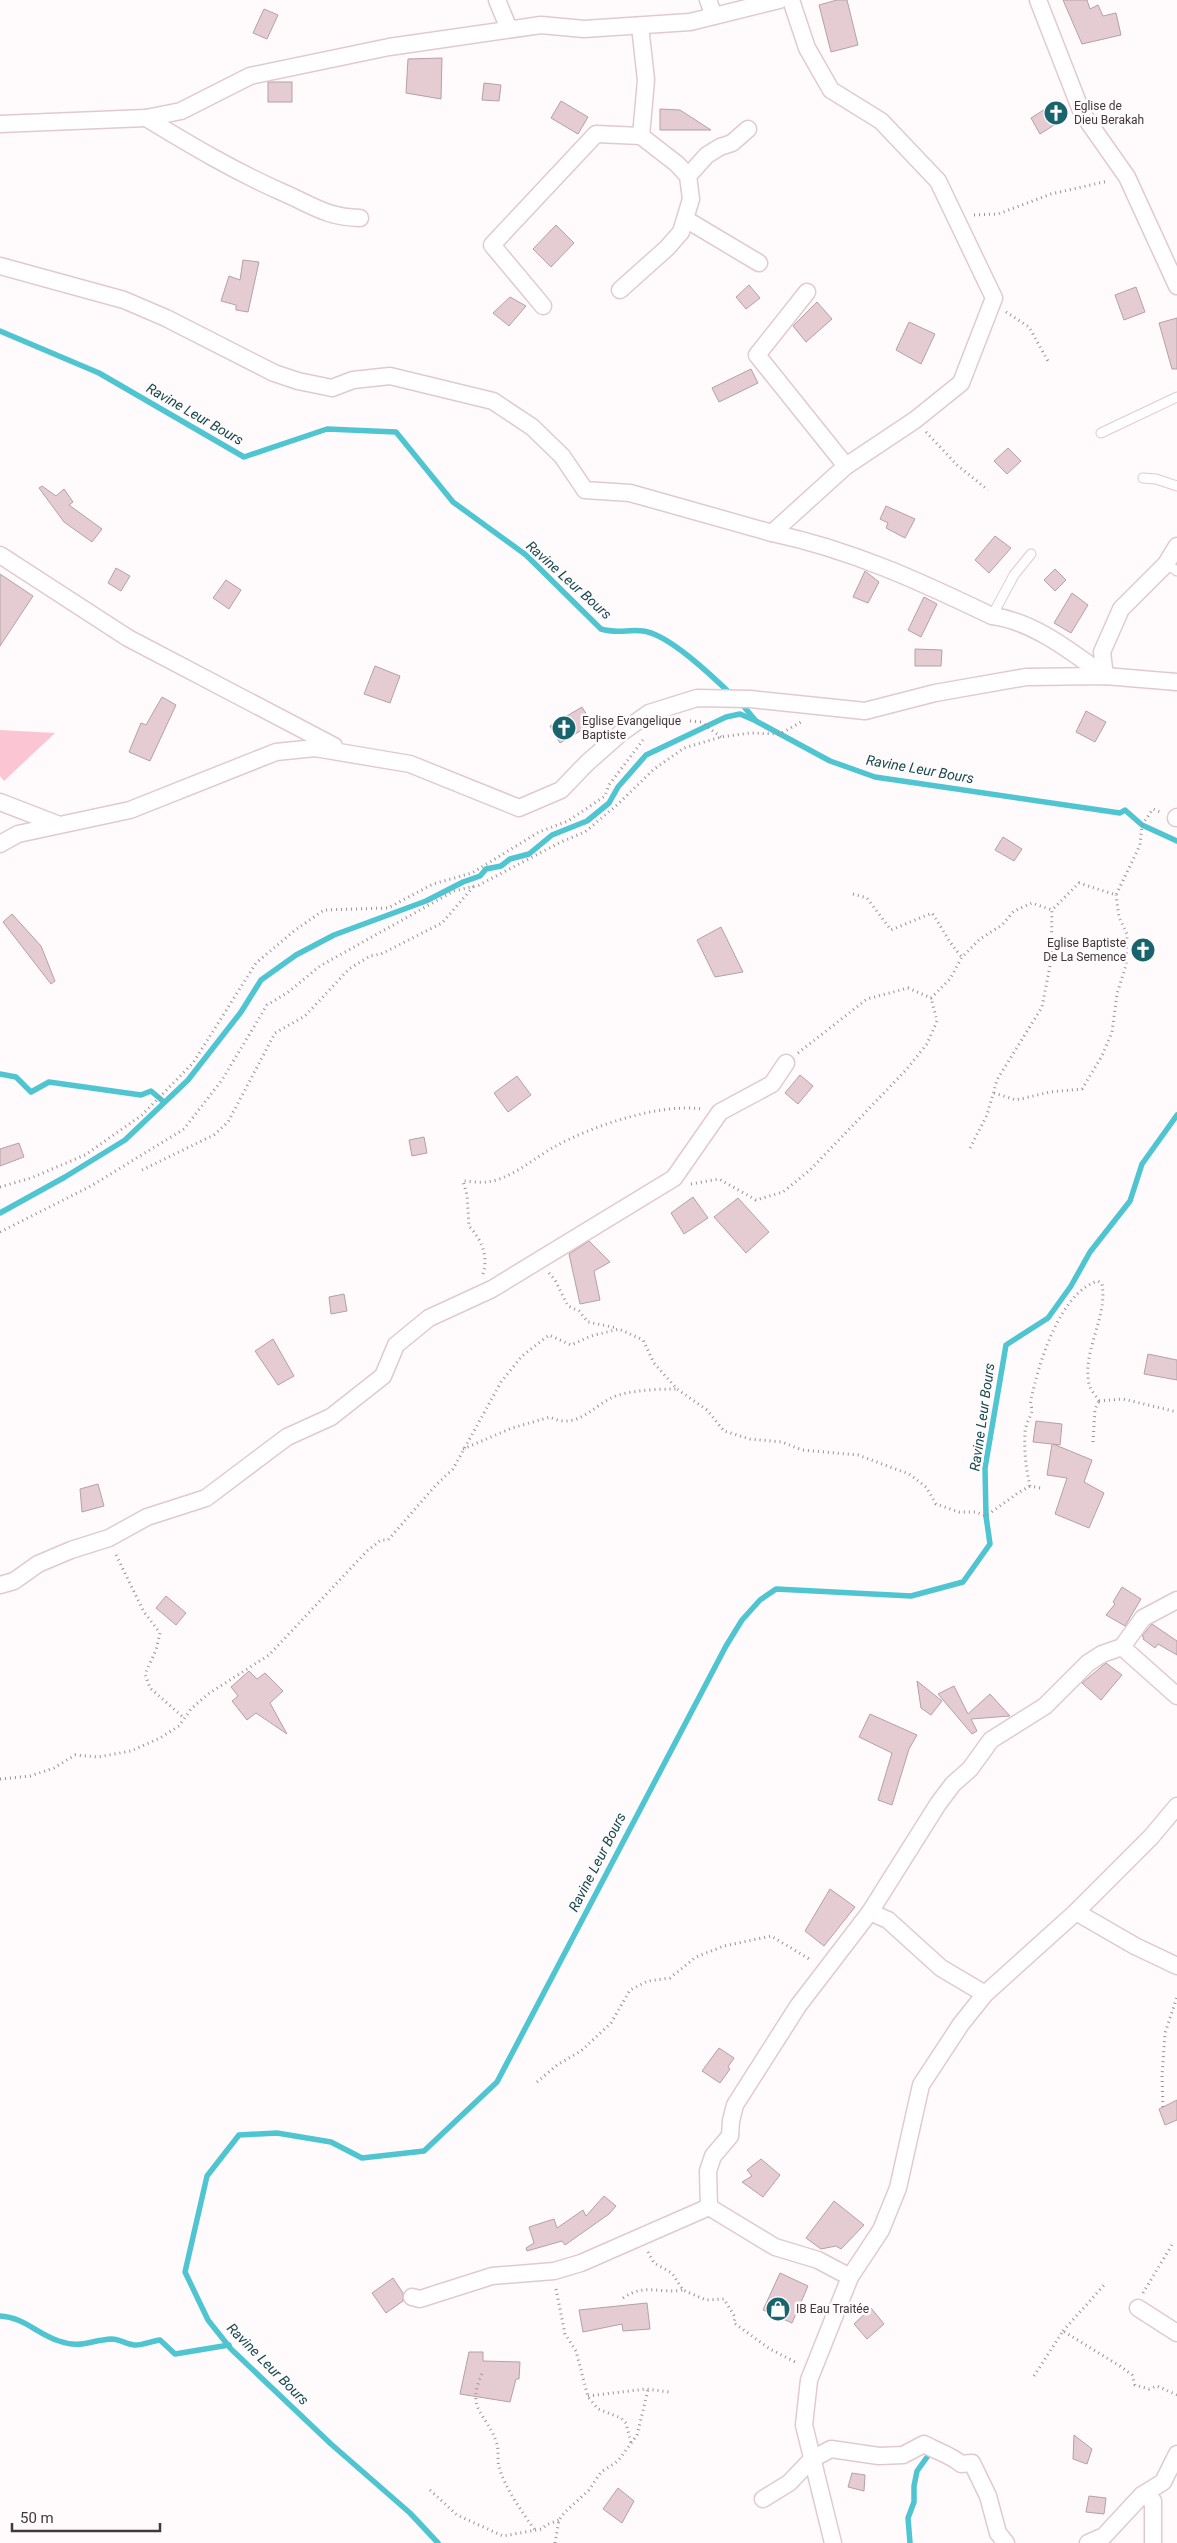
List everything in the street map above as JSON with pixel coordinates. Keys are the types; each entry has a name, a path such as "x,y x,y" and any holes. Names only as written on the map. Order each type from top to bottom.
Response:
{"street":[{"path":"497,0 509,29"},
{"path":"708,0 714,16"},
{"path":"0,124 146,118 181,111 250,76 389,47 541,25 584,29 690,22 776,0"},
{"path":"772,533 846,466 915,420 961,383 994,298 956,214 938,181 881,121 832,90 807,48 792,0"},
{"path":"1038,0 1082,113 1127,177 1177,286"},
{"path":"640,26 646,80 641,136"},
{"path":"146,118 216,161 250,179 321,212 338,217 360,218"},
{"path":"688,176 707,156 720,147 732,143 748,129"},
{"path":"542,306 492,245 596,134 641,136 677,164 688,176 691,199 687,220 681,232 667,248 620,290"},
{"path":"687,220 759,264"},
{"path":"0,266 124,300 166,318 274,373 298,381 332,388 353,380 390,376 493,401 532,427 550,444 562,456 585,490 630,493 772,533 814,542 886,566 992,616 1010,618 1073,653 1105,676"},
{"path":"807,292 757,356 846,466"},
{"path":"1105,676 1102,652 1121,609 1172,568 1177,546"},
{"path":"0,555 128,638 348,754"},
{"path":"0,844 18,834 57,824 130,810 276,752 315,748 410,764 519,808 561,790 621,732 648,713 697,698 750,698 865,711 935,693 1026,677 1105,676 1177,682"},
{"path":"0,802 57,824"},
{"path":"0,1585 14,1581 38,1564 71,1550 108,1538 147,1517 206,1498 287,1437 330,1417 382,1376 396,1345 429,1318 478,1296 674,1178 720,1112 772,1084 786,1063"},
{"path":"709,2207 708,2172 713,2156 730,2136 735,2105 798,2006 870,1912 938,1804 953,1784 970,1769 991,1740 1045,1706 1088,1663 1102,1654 1122,1648 1143,1618 1173,1605"},
{"path":"1122,1648 1177,1696"},
{"path":"833,2543 804,2425 812,2372 850,2277 881,2230 898,2188 921,2085 961,2024 985,1994 1076,1912 1151,1837 1177,1806"},
{"path":"870,1912 888,1920 941,1968 985,1994"},
{"path":"1076,1912 1135,1946 1173,1959"},
{"path":"412,2297 420,2298 492,2276 554,2271 581,2263 709,2207"},
{"path":"709,2207 775,2247 818,2260 850,2277"},
{"path":"1138,2308 1177,2333"},
{"path":"763,2499 789,2483 812,2459 831,2450 879,2456 903,2456 924,2444 941,2454 954,2457 961,2464 972,2463 988,2496 998,2533 1006,2543"},
{"path":"1088,2543 1104,2536 1142,2495 1163,2482 1177,2454"},
{"path":"1142,2495 1153,2501 1153,2543"}],"lane":[{"path":"1101,434 1177,397"},
{"path":"1143,478 1156,479 1177,486"},
{"path":"992,616 1014,575 1031,554"}],"path":[{"path":"956,214 998,214 1051,194 1127,177"},
{"path":"992,305 1016,316 1029,327 1049,363"},
{"path":"915,420 957,465 988,490"},
{"path":"0,1232 91,1186 184,1129 222,1080 267,1005 287,993 320,966 454,891 474,886 585,832 617,805 653,770 684,748 721,737 750,733 780,734 831,708"},
{"path":"683,722 693,720 701,722 721,737"},
{"path":"0,1187 31,1178 85,1155 142,1114 193,1063 256,963 294,931 324,910 388,908 433,884 472,873 539,832 568,821 605,796 619,771 646,737"},
{"path":"994,1092 1016,1100 1050,1092 1082,1089 1097,1064 1112,1032 1117,994 1126,965 1127,934 1119,917 1116,895 1140,845 1142,825 1153,810 1176,818"},
{"path":"970,1148 987,1115 997,1080 1042,1007 1051,960 1052,910 1079,883 1116,895"},
{"path":"142,1170 214,1135 228,1122 275,1033 305,1016 323,994 356,965 370,956 381,954 403,941 442,923 474,886"},
{"path":"853,894 868,898 891,930 932,913 942,926 946,940 962,957"},
{"path":"931,998 950,979 962,957 980,939 1002,925 1014,911 1032,903 1052,910"},
{"path":"786,1063 867,999 908,988 931,998"},
{"path":"674,1178 694,1185 719,1179 756,1200 783,1192 846,1134 906,1070 927,1044 937,1021 931,998"},
{"path":"478,1296 486,1266 478,1236 469,1226 467,1195 463,1181 487,1182 523,1168 554,1147 584,1132 619,1121 685,1107 720,1112"},
{"path":"535,1262 555,1280 568,1306 579,1311 588,1322 619,1329 643,1340 654,1363 677,1389 707,1410 724,1431 750,1439 782,1442 802,1450 858,1455 909,1474 926,1487 936,1504 960,1512 976,1512 986,1516 1030,1486 1040,1488"},
{"path":"1030,1486 1025,1459 1025,1431 1032,1411 1030,1403 1039,1368 1064,1310 1078,1292 1098,1282 1102,1284 1104,1295 1090,1355 1089,1385 1099,1401"},
{"path":"0,1779 30,1776 46,1771 75,1755 98,1757 131,1751 160,1738 179,1726 184,1718 208,1694 269,1655 367,1551 381,1540 388,1540 436,1485 453,1469 501,1382 522,1356 549,1336 571,1345 591,1336 619,1329"},
{"path":"463,1449 529,1422 550,1417 562,1423 572,1421 587,1415 603,1401 623,1394 677,1389"},
{"path":"1099,1401 1123,1398 1177,1412"},
{"path":"1093,1442 1095,1409 1099,1401"},
{"path":"108,1538 144,1612 160,1633 156,1650 145,1674 150,1688 184,1718"},
{"path":"537,2082 557,2065 581,2051 611,2023 630,1990 648,1981 670,1978 696,1957 724,1946 771,1936 812,1960 832,1961"},
{"path":"1163,2108 1162,2076 1165,2033 1177,1997"},
{"path":"644,2235 648,2251 654,2263 672,2273 683,2290"},
{"path":"1138,2308 1148,2282 1173,2243"},
{"path":"554,2271 565,2334 576,2351 588,2396 598,2409 621,2418 626,2423 631,2443"},
{"path":"1034,2376 1063,2331 1105,2284"},
{"path":"623,2298 634,2290 670,2292 683,2290 706,2300 724,2298 735,2317 734,2323 748,2335 812,2372"},
{"path":"1063,2331 1124,2368 1132,2376 1135,2385 1149,2389 1157,2386 1177,2395"},
{"path":"482,2374 475,2394 476,2408 497,2446 496,2455 504,2481 535,2530"},
{"path":"588,2396 648,2390 669,2392"},
{"path":"430,2490 457,2515 503,2536 542,2529 546,2525 559,2520 589,2490 601,2472 618,2461 637,2435 648,2390"},
{"path":"555,2543 559,2520"}],"shaded area":[{"path":"0,730 55,733 4,781 0,776"}],"building":[{"path":"837,0 847,0 858,45 831,52 819,5"},
{"path":"1063,0 1087,0 1090,9 1098,5 1103,16 1116,13 1121,35 1082,44"},
{"path":"264,9 278,15 267,39 253,33"},
{"path":"442,58 441,99 406,93 408,59"},
{"path":"268,82 292,82 292,102 268,102"},
{"path":"484,83 501,85 499,101 482,100"},
{"path":"561,101 588,117 578,134 551,118"},
{"path":"1050,106 1059,122 1040,134 1031,118"},
{"path":"660,109 680,110 711,130 660,130"},
{"path":"556,225 574,243 551,267 533,249"},
{"path":"243,260 259,262 248,312 236,310 236,305 221,301 229,276 240,280"},
{"path":"749,285 760,298 746,309 736,297"},
{"path":"1136,287 1145,312 1124,320 1115,295"},
{"path":"510,297 526,306 509,326 493,313"},
{"path":"817,302 832,319 806,342 793,326"},
{"path":"1177,318 1177,369 1172,369 1159,323"},
{"path":"909,322 935,334 921,364 896,350"},
{"path":"751,369 758,383 719,402 712,388"},
{"path":"1008,448 1021,461 1007,474 994,461"},
{"path":"42,486 56,496 64,489 73,502 69,505 102,529 92,542 64,522 39,488"},
{"path":"886,506 915,519 905,538 886,528 888,523 880,519"},
{"path":"995,536 1011,548 989,573 975,560"},
{"path":"116,568 130,576 121,591 108,583"},
{"path":"1055,569 1066,580 1055,591 1044,580"},
{"path":"865,571 879,582 868,603 853,597"},
{"path":"0,574 33,596 0,646"},
{"path":"226,580 241,590 229,609 213,598"},
{"path":"1072,593 1088,605 1071,633 1054,623"},
{"path":"924,597 937,604 921,637 908,630"},
{"path":"915,649 942,650 941,666 915,666"},
{"path":"375,666 400,676 390,703 364,694"},
{"path":"162,697 176,705 150,761 129,752 141,723 146,725"},
{"path":"582,707 592,724 560,743 550,726"},
{"path":"1086,711 1106,722 1095,742 1076,732"},
{"path":"1003,837 1022,849 1014,861 995,850"},
{"path":"12,914 41,946 55,981 51,984 3,922"},
{"path":"721,927 743,972 715,977 697,940"},
{"path":"800,1075 813,1086 798,1104 785,1093"},
{"path":"517,1076 531,1095 508,1112 494,1093"},
{"path":"424,1137 427,1153 412,1156 409,1140"},
{"path":"19,1143 24,1157 0,1166 0,1149"},
{"path":"693,1197 708,1218 684,1234 671,1213"},
{"path":"738,1198 769,1232 746,1253 714,1217"},
{"path":"589,1241 610,1262 594,1271 600,1300 580,1304 569,1254"},
{"path":"344,1294 347,1311 331,1314 329,1297"},
{"path":"273,1339 294,1376 278,1385 255,1351"},
{"path":"1148,1354 1177,1360 1177,1380 1144,1374"},
{"path":"1036,1421 1062,1424 1060,1445 1053,1444 1092,1460 1084,1482 1104,1493 1089,1528 1055,1514 1067,1478 1047,1475 1052,1444 1033,1442"},
{"path":"98,1484 104,1506 82,1512 80,1489"},
{"path":"1122,1587 1141,1599 1125,1626 1106,1615 1115,1604 1113,1602"},
{"path":"166,1596 186,1613 176,1625 156,1608"},
{"path":"1152,1624 1177,1641 1177,1655 1158,1644 1155,1648 1143,1639 1144,1637 1142,1636"},
{"path":"1106,1663 1122,1675 1101,1700 1082,1683"},
{"path":"249,1671 257,1679 265,1673 283,1691 270,1703 287,1734 256,1713 247,1720 232,1701 238,1696 231,1687"},
{"path":"917,1681 942,1701 931,1715 921,1708"},
{"path":"954,1686 968,1714 990,1694 1010,1716 971,1719 977,1731 972,1734 938,1694"},
{"path":"870,1714 917,1735 909,1749 892,1805 878,1800 892,1753 859,1737"},
{"path":"830,1889 855,1907 824,1946 805,1931"},
{"path":"719,2048 734,2058 728,2067 730,2069 720,2083 702,2071"},
{"path":"1177,2100 1177,2120 1165,2125 1159,2109"},
{"path":"761,2159 780,2175 763,2197 742,2182 752,2176 747,2170"},
{"path":"604,2196 616,2206 609,2214 565,2245 562,2241 527,2251 526,2248 534,2243 529,2227 554,2219 557,2228 583,2210 586,2216"},
{"path":"834,2201 864,2225 841,2249 836,2246 821,2249 806,2238"},
{"path":"780,2273 808,2286 792,2323 763,2310"},
{"path":"393,2278 403,2293 403,2301 386,2313 372,2293"},
{"path":"647,2303 650,2329 623,2331 622,2324 583,2332 579,2310"},
{"path":"871,2308 884,2324 867,2339 854,2324"},
{"path":"469,2352 483,2352 483,2361 520,2362 519,2379 516,2379 510,2402 460,2394"},
{"path":"1074,2435 1092,2449 1087,2464 1073,2459"},
{"path":"852,2473 865,2475 864,2491 848,2487"},
{"path":"618,2488 634,2501 622,2523 603,2509"},
{"path":"1089,2496 1106,2498 1104,2514 1086,2512"}],"waterway":[{"name":"Ravine Leur Bours","path":"0,331 99,373 244,457 327,429 396,432 453,502 526,555 601,629 643,631 654,634 691,658 733,696"},
{"name":"Ravine Leur Bours","path":"740,702 756,721 830,761 875,777 1120,813 1125,810 1142,825 1177,841"},
{"path":"0,1213 65,1177 125,1140 188,1080 241,1012 261,980 296,955 334,935 426,901 463,882 480,876 486,869 501,866 510,859 529,854 552,835 587,821 609,803 618,787 646,755 726,717 740,714 754,720"},
{"path":"0,1074 16,1077 31,1092 49,1082 141,1095 151,1091 164,1102"},
{"name":"Ravine Leur Bours","path":"438,2543 410,2513 331,2444 231,2349 208,2320 185,2272 207,2176 239,2135 277,2133 331,2142 362,2158 424,2151 497,2082 726,1646 742,1620 760,1600 776,1589 911,1596 963,1582 990,1544 986,1516 985,1468 1006,1345 1048,1318 1071,1286 1090,1252 1130,1201 1142,1164 1177,1115"},
{"path":"0,2316 16,2319 51,2338 73,2344 112,2339 137,2345 160,2340 175,2354 229,2345"},
{"path":"910,2543 908,2518 914,2502 914,2486 917,2471 930,2453"}],"place":[{"name":"Eglise de Dieu Berakah","path":"1056,113"},
{"name":"Eglise Evangelique Baptiste","path":"564,728"},
{"name":"Eglise Baptiste De La Semence","path":"1143,950"},
{"name":"IB Eau Traitée","path":"778,2309"}]}
